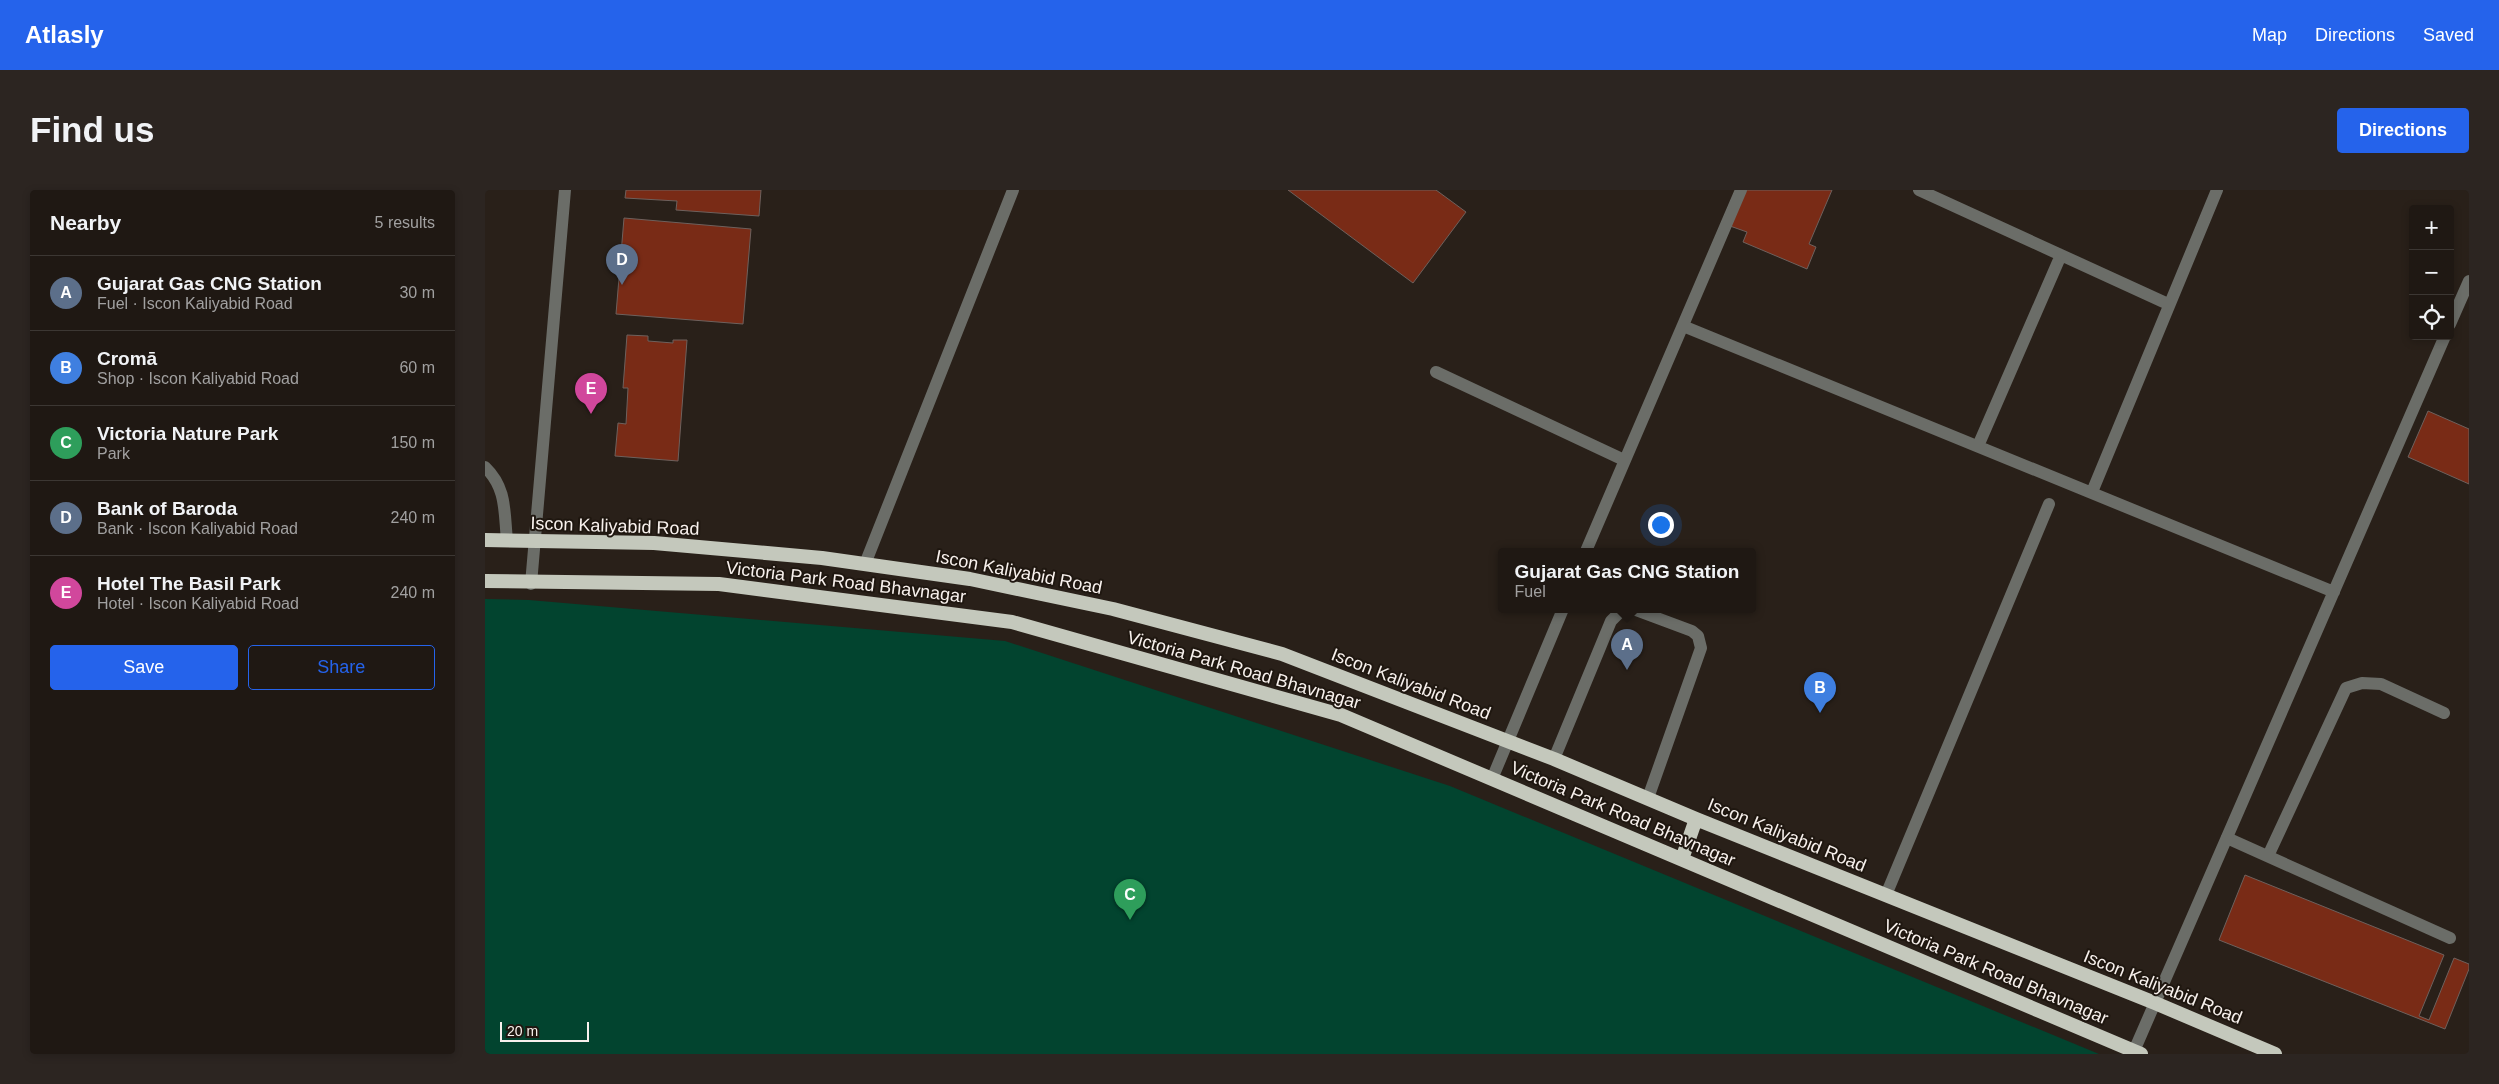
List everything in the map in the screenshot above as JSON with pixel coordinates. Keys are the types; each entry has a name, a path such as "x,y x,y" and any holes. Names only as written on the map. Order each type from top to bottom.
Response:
{"highway":[{"name":"Iscon Kaliyabid Road","path":"485,540 654,543 822,558 970,579 1103,607 1282,654 1554,759 1696,819 2155,1003 2275,1054"},
{"name":"Victoria Park Road Bhavnagar","path":"485,582 531,584 719,584 1012,622 1341,715 2138,1052"},
{"path":"1682,859 1696,819"}],"street":[{"path":"531,584 565,190"},
{"path":"865,564 1013,190"},
{"path":"1587,548 1741,190"},
{"path":"1919,190 2168,304"},
{"path":"2093,492 2168,304 2217,190"},
{"path":"1978,446 2061,255"},
{"path":"2454,315 2469,281"},
{"path":"1683,326 2334,592"},
{"path":"2138,1052 2155,1003 2443,340"},
{"path":"1436,372 1624,460"},
{"path":"485,467 498,481 502,490 507,540"},
{"path":"1885,894 2049,504"},
{"path":"1492,779 1561,613"},
{"path":"1554,759 1611,621 1619,613"},
{"path":"1643,613 1692,632 1698,636 1701,648 1647,798"},
{"path":"2268,856 2347,688 2362,683 2381,684 2444,713"},
{"path":"2227,838 2450,938"}],"green space":[{"path":"485,599 529,600 1005,641 1450,786 2099,1054 485,1054"}],"building":[{"path":"626,190 761,190 759,216 676,210 677,201 625,198"},
{"path":"1288,190 1436,190 1466,212 1413,283"},
{"path":"1745,190 1832,190 1809,244 1816,247 1807,269 1743,242 1747,232 1730,226"},
{"path":"624,218 751,229 743,324 616,314"},
{"path":"627,335 648,336 648,341 673,343 673,340 687,340 678,461 615,456 618,423 626,424 628,388 623,388"},
{"path":"2428,411 2469,429 2469,484 2408,457"},
{"path":"2245,875 2444,955 2419,1016 2429,1020 2454,958 2469,964 2469,969 2445,1029 2219,940"}],"place":[{"name":"Bank of Baroda","path":"622,285"},
{"name":"Hotel The Basil Park","path":"591,414"},
{"name":"Gujarat Gas CNG Station","path":"1627,670"},
{"name":"Cromā","path":"1820,713"},
{"name":"Victoria Nature Park","path":"1130,920"}]}
